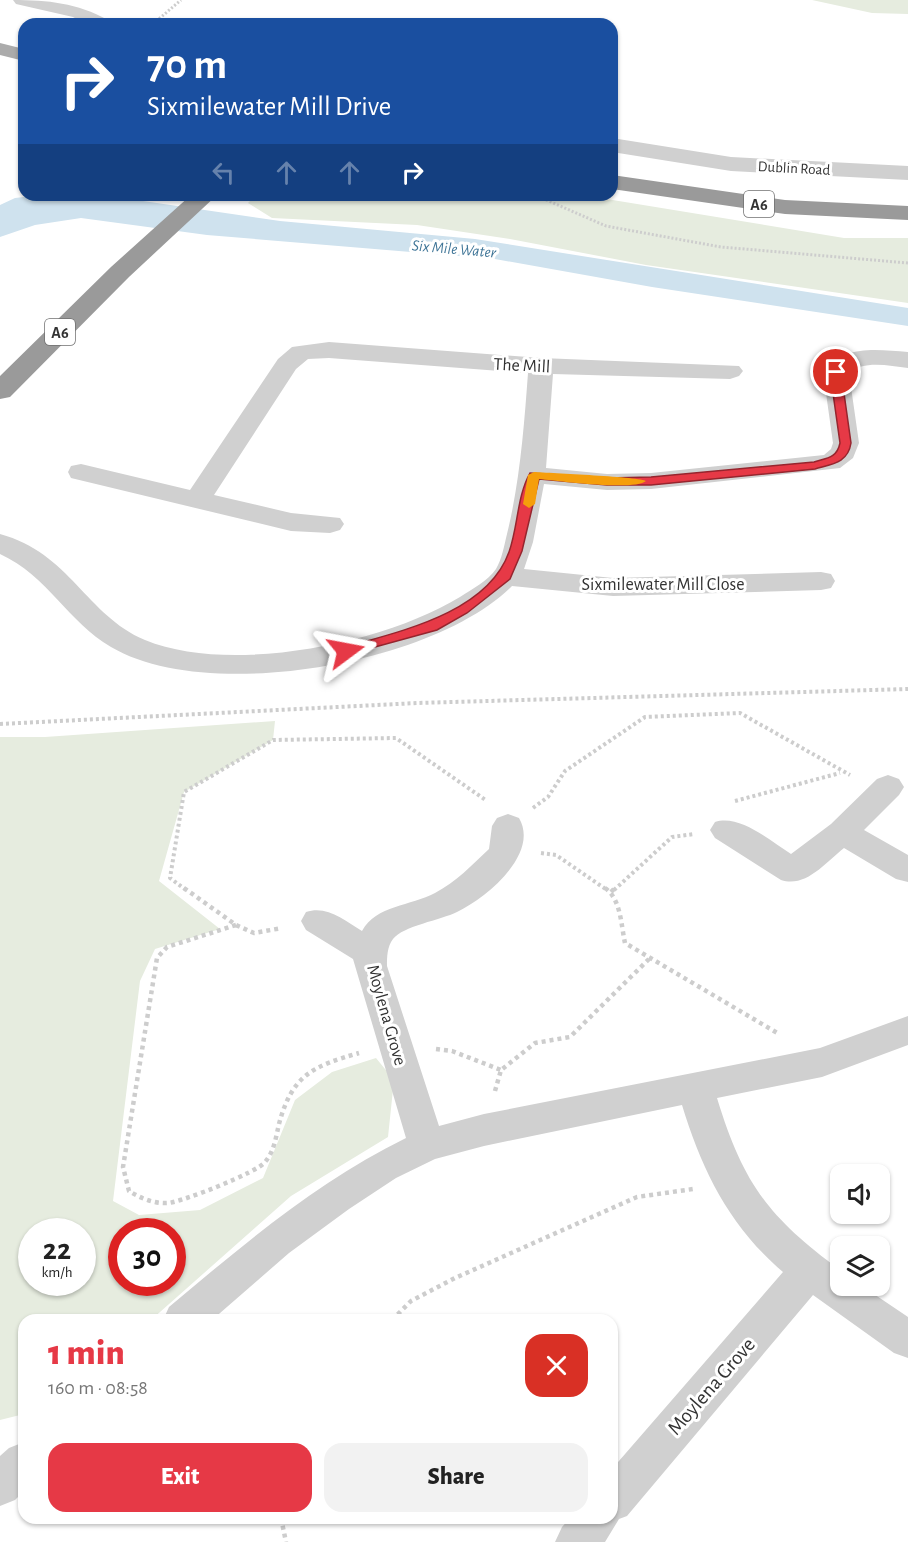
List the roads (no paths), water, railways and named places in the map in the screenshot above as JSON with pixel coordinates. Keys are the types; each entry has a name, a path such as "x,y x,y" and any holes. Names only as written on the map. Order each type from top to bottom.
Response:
{"highway":[{"name":"A6","path":"618,183 669,193 785,207 908,213"},
{"name":"A6","path":"0,391 120,272 198,201"}],"main road":[{"path":"0,49 18,54"}],"street":[{"path":"23,0 79,12 90,18"},
{"name":"Dublin Road","path":"618,146 680,158 815,170 908,173"},
{"path":"669,193 680,158"},
{"name":"The Mill","path":"197,500 289,361 302,352 314,350 541,366 730,371"},
{"path":"534,475 607,482 651,481 831,462 844,452 846,443 836,372 838,368 857,359 908,360"},
{"path":"0,543 46,569 92,620 118,639 145,651 195,662 294,660 390,640 448,619 506,576 516,551 534,475 541,366"},
{"path":"81,472 291,522 330,524"},
{"name":"Sixmilewater Mill Close","path":"506,576 613,587 821,581"},
{"path":"726,830 793,871 842,832 888,787"},
{"path":"842,832 908,870"},
{"name":"Moylena Grove","path":"427,1145 370,966 370,953 380,931 390,923 456,897 482,877 507,838"},
{"name":"Moylena Grove","path":"318,921 370,953"},
{"path":"190,1314 275,1241 336,1197 383,1167 427,1145 484,1130 822,1062 908,1030"},
{"path":"695,1087 717,1155 731,1184 748,1209 776,1242 809,1271 908,1340"},
{"name":"Moylena Grove","path":"618,1494 809,1271"},
{"path":"0,1485 18,1468"},
{"path":"577,1542 593,1524"}],"water":[{"name":"Six Mile Water","path":"18,198 18,201 143,201 280,221 475,239 908,308 908,326 652,287 495,259 207,235 81,218 35,225 0,237 0,205"}]}
